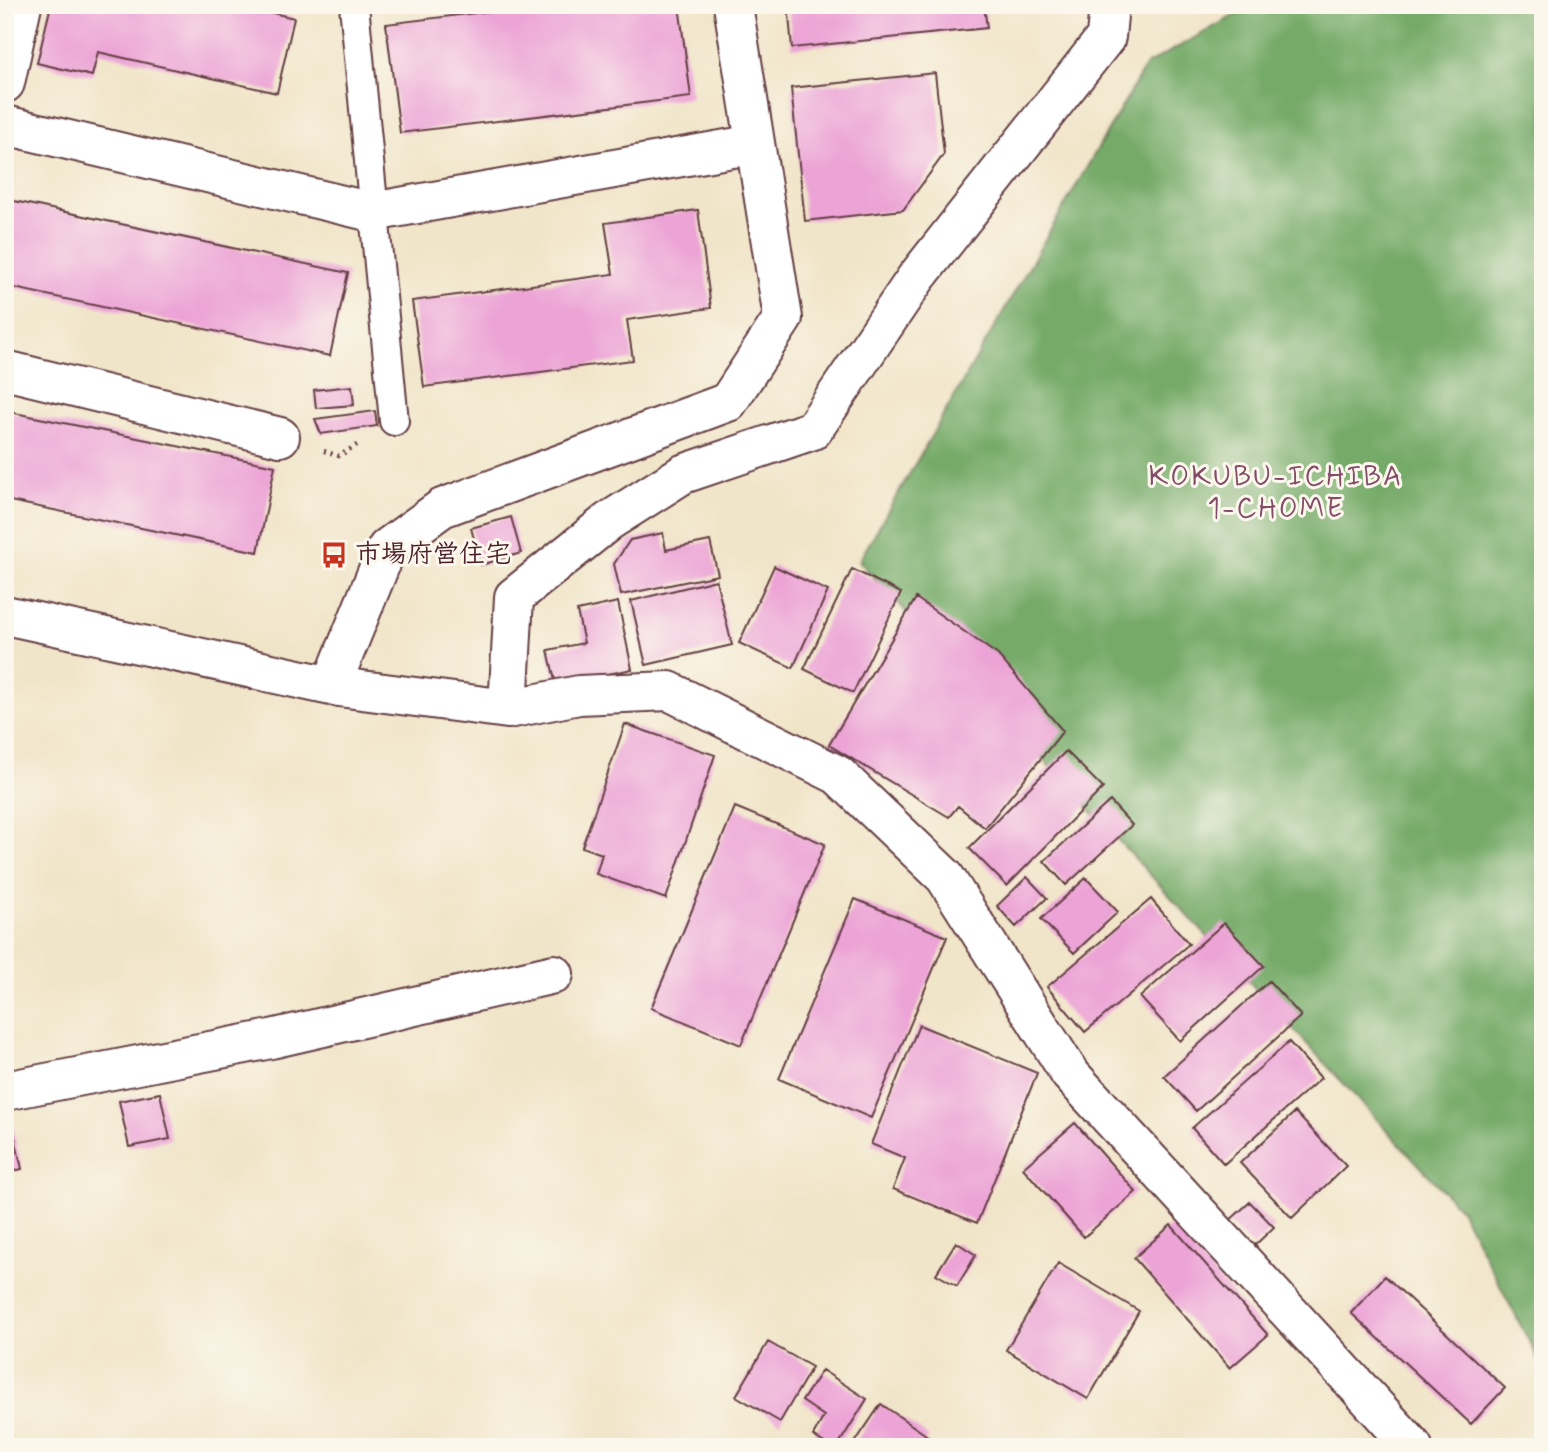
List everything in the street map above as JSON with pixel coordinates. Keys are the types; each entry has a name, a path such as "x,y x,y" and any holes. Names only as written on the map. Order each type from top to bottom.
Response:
{"street":[{"path":"5,83 22,5"},
{"path":"331,686 387,548 442,508 727,402 783,318 733,5"},
{"path":"508,709 514,597 609,521 683,474 813,430 916,278 1106,37 1109,5"},
{"path":"5,125 372,212 755,144"},
{"path":"5,370 280,437"},
{"path":"5,615 331,686 508,709 579,695 669,691 838,775 946,877 1070,1074 1413,1447"},
{"path":"5,1091 271,1039 554,974"}],"lane":[{"path":"354,5 394,421"}],"path":[{"path":"280,437 339,456 394,421"}],"green space":[{"path":"1253,5 1543,5 1543,1368 1460,1209 859,561 1146,65"}],"building":[{"path":"51,5 239,5 294,18 277,93 98,52 92,76 37,63"},
{"path":"540,5 679,5 691,97 400,133 386,24"},
{"path":"788,5 984,5 987,28 792,48"},
{"path":"935,73 944,154 903,210 805,221 791,88"},
{"path":"5,199 348,273 330,356 5,286"},
{"path":"698,210 711,308 627,320 633,360 424,387 412,301 613,274 605,223"},
{"path":"352,386 354,405 316,408 314,390"},
{"path":"5,411 275,466 258,552 5,500"},
{"path":"375,411 377,426 321,434 315,419"},
{"path":"511,517 521,553 481,565 471,528"},
{"path":"663,533 666,550 710,541 718,575 621,595 614,564 630,540"},
{"path":"774,566 828,591 793,668 739,643"},
{"path":"852,569 901,593 853,693 804,669"},
{"path":"716,580 732,645 646,665 631,601"},
{"path":"916,598 998,655 1063,731 985,828 958,806 949,817 829,745"},
{"path":"618,602 632,669 556,685 548,650 584,643 577,611"},
{"path":"625,724 715,755 666,899 596,874 602,854 582,847"},
{"path":"1066,751 1103,788 1007,886 969,848"},
{"path":"1110,801 1132,825 1066,885 1044,861"},
{"path":"735,807 825,844 741,1045 651,1008"},
{"path":"1027,877 1047,898 1016,927 997,906"},
{"path":"1086,878 1118,912 1074,953 1041,919"},
{"path":"855,899 947,937 871,1118 779,1079"},
{"path":"1151,899 1189,944 1085,1032 1047,987"},
{"path":"1224,923 1264,966 1180,1041 1140,997"},
{"path":"1269,981 1301,1016 1196,1111 1164,1076"},
{"path":"919,1025 1037,1073 977,1223 893,1189 905,1158 871,1144"},
{"path":"1289,1042 1321,1078 1224,1164 1192,1128"},
{"path":"160,1093 170,1139 129,1147 119,1101"},
{"path":"1295,1112 1346,1166 1292,1218 1240,1163"},
{"path":"1075,1123 1136,1192 1084,1237 1023,1168"},
{"path":"12,1125 22,1169 5,1173 5,1127"},
{"path":"1250,1202 1274,1227 1253,1247 1228,1222"},
{"path":"1171,1225 1268,1335 1230,1368 1134,1258"},
{"path":"956,1242 976,1255 957,1286 936,1274"},
{"path":"1058,1263 1139,1311 1088,1399 1006,1350"},
{"path":"1385,1276 1505,1388 1471,1424 1351,1313"},
{"path":"768,1342 812,1367 780,1422 736,1396"},
{"path":"822,1370 867,1399 837,1447 831,1447 813,1436 824,1416 802,1401"},
{"path":"881,1404 929,1437 922,1447 852,1447"}],"place":[{"name":"市場府営住宅","path":"334,555"}],"district":[{"name":"KOKUBU-ICHIBA 1-CHOME","path":"1276,493"}]}
